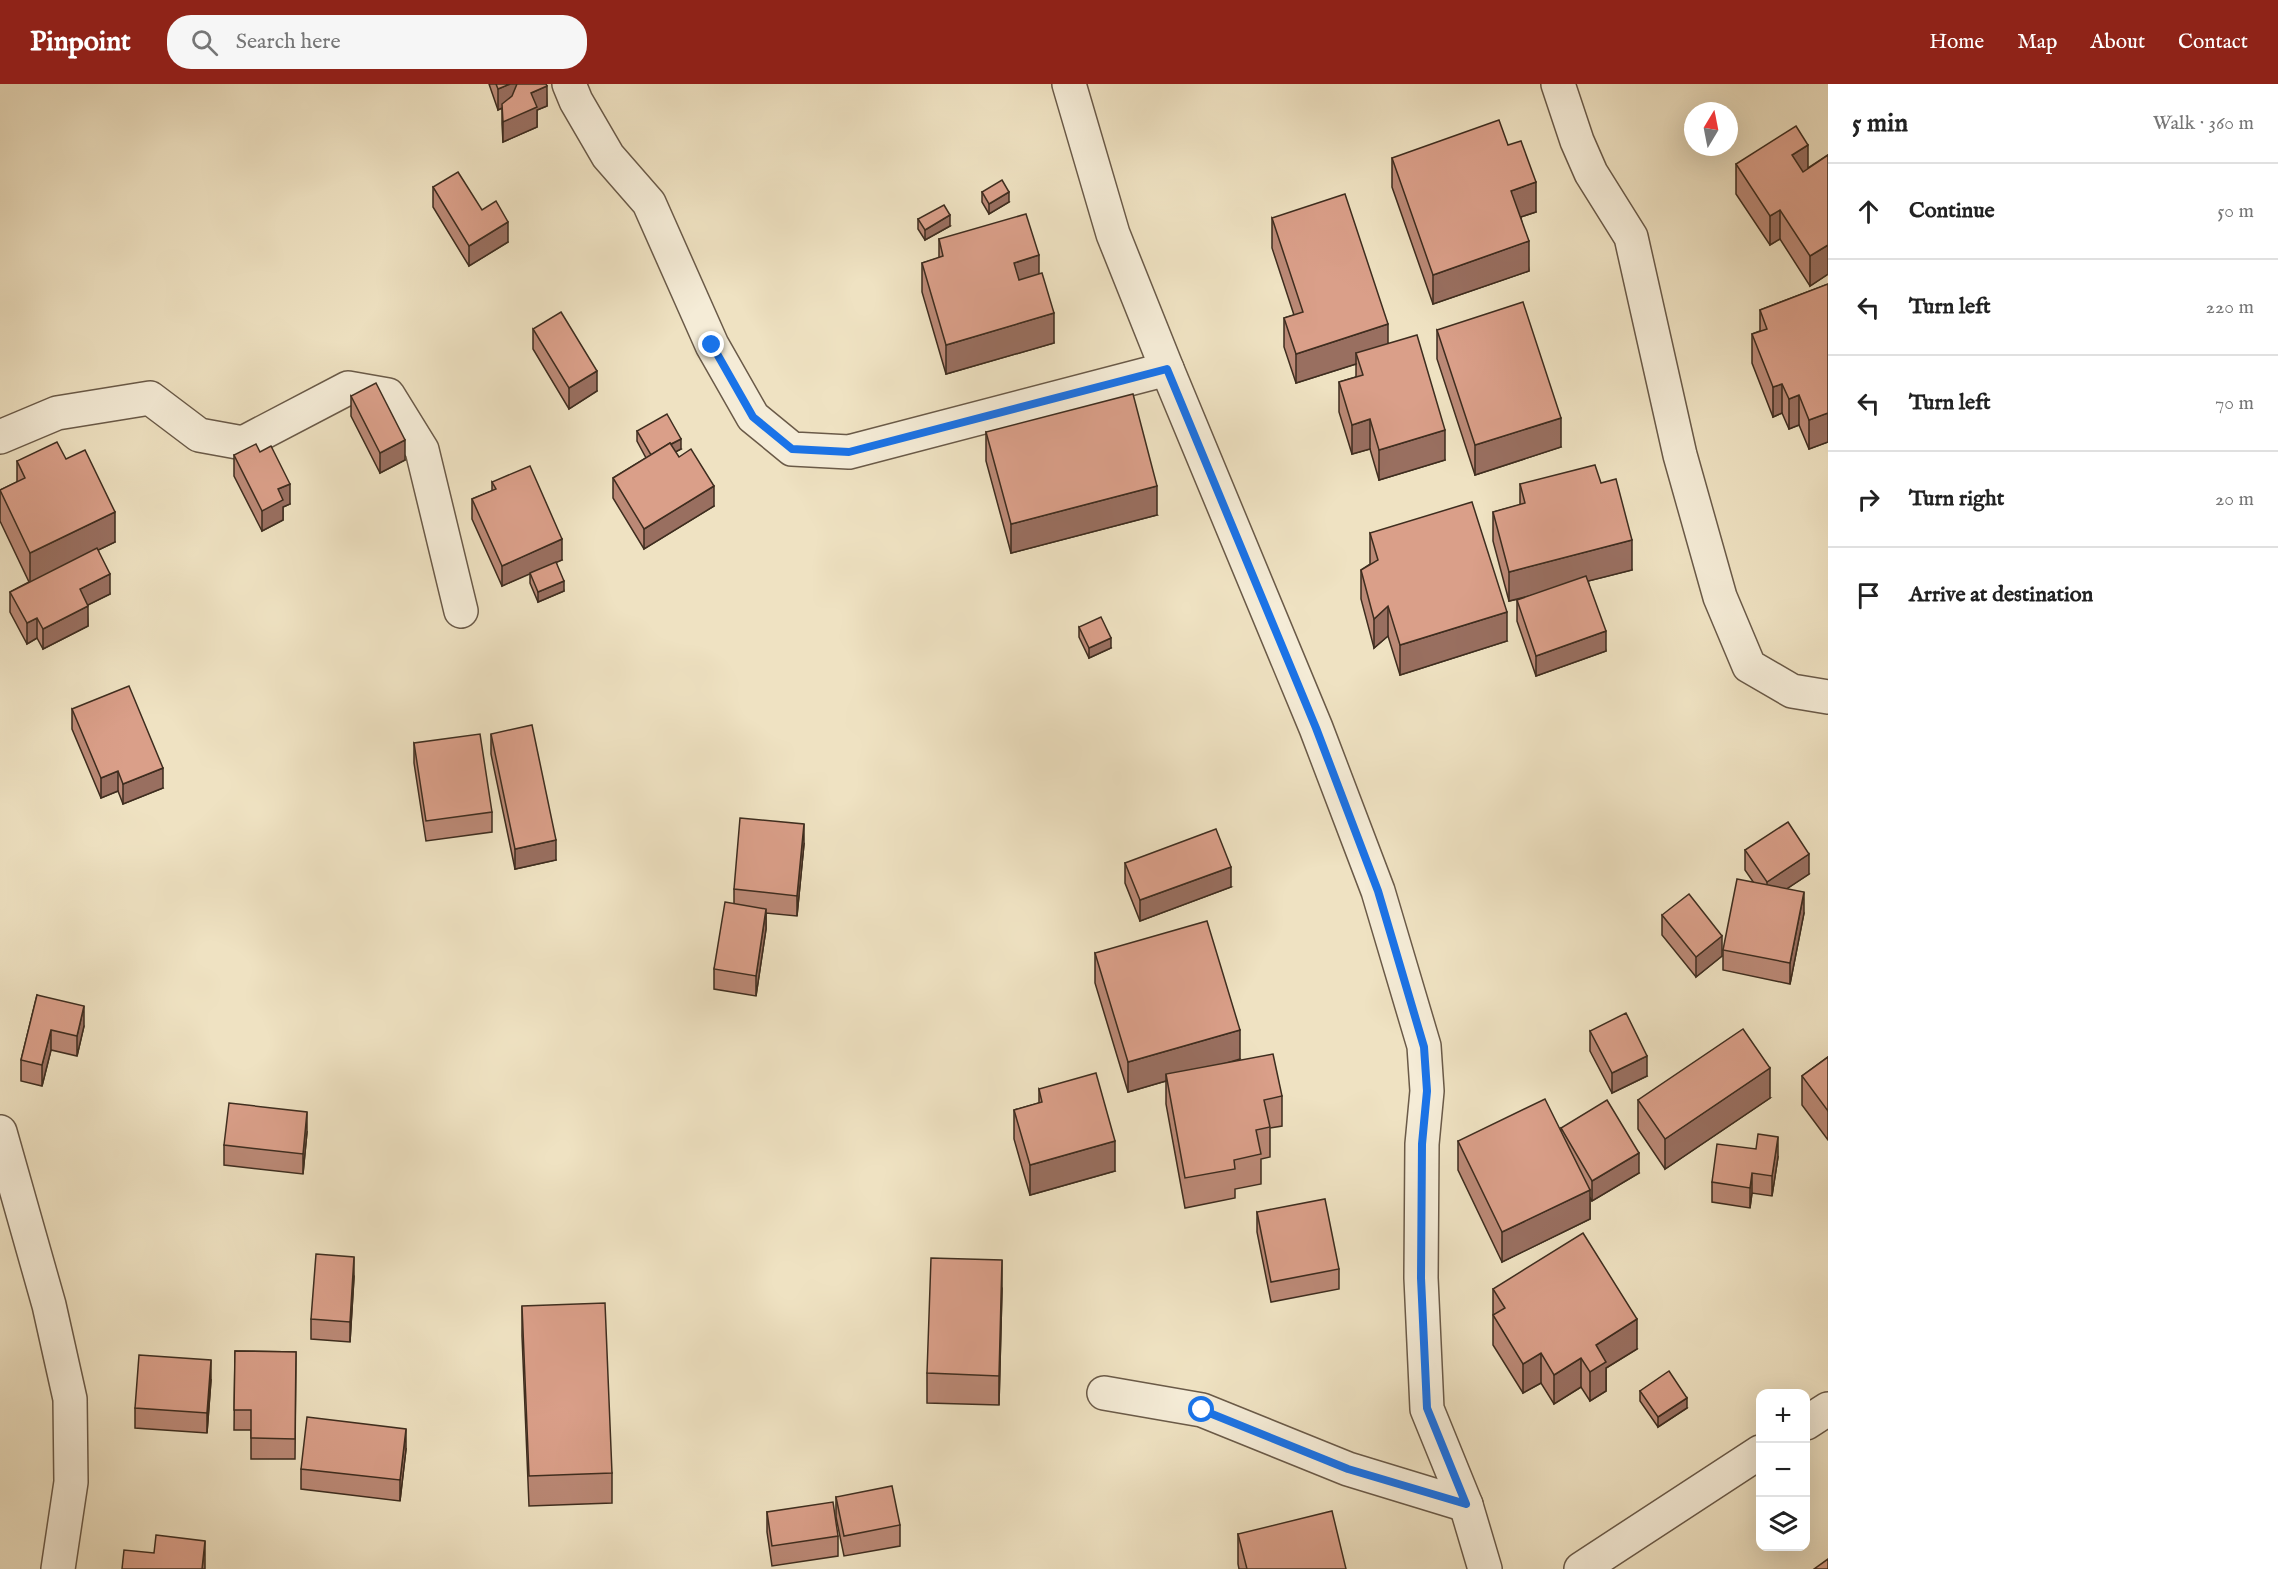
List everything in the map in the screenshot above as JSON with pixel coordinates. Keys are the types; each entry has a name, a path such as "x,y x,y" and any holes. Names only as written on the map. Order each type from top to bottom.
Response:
{"street":[{"path":"569,84 576,101 608,156 649,203 712,345 753,417 792,449 849,452 1167,369"},
{"path":"1069,84 1113,234 1316,728 1378,891 1424,1047 1427,1091 1422,1144 1421,1278 1427,1408 1466,1504 1485,1569"},
{"path":"1558,84 1577,141 1591,173 1632,237 1683,466 1720,597 1749,666 1792,692 1828,697"},
{"path":"0,436 57,413 150,398 199,435 243,443 348,388 388,395 422,450 461,611"},
{"path":"0,1132 49,1305 70,1399 71,1482 58,1569"},
{"path":"1104,1393 1202,1410 1348,1469 1466,1504"},
{"path":"1810,1420 1828,1409"},
{"path":"1581,1569 1756,1455"}],"building":[{"path":"496,84 510,84 498,89"},
{"path":"517,84 546,84 547,86 531,93 537,107 503,122 502,104 512,96"},
{"path":"1499,120 1508,145 1521,141 1536,182 1511,191 1529,241 1433,275 1392,158"},
{"path":"1796,126 1808,145 1792,155 1803,172 1828,155 1828,245 1810,256 1780,210 1770,216 1736,164"},
{"path":"458,172 482,210 496,201 508,222 469,246 433,187"},
{"path":"1002,180 1009,192 989,204 982,192"},
{"path":"1345,194 1388,324 1296,354 1284,318 1303,312 1272,218"},
{"path":"944,205 950,215 925,230 918,219"},
{"path":"1026,214 1039,255 1014,263 1019,280 1042,273 1054,313 946,345 922,263 943,256 939,239"},
{"path":"1828,284 1828,413 1809,420 1799,395 1789,399 1782,384 1773,387 1752,334 1767,329 1760,310"},
{"path":"1523,302 1561,418 1475,445 1437,330"},
{"path":"561,312 597,371 569,388 533,329"},
{"path":"1417,335 1445,430 1379,450 1370,419 1352,425 1339,382 1363,375 1356,353"},
{"path":"376,383 405,440 380,453 351,396"},
{"path":"1133,394 1157,486 1011,524 986,432"},
{"path":"667,414 681,439 651,455 637,431"},
{"path":"57,442 66,459 85,450 115,512 30,553 0,490 25,478 17,461"},
{"path":"670,443 679,457 691,449 714,486 644,529 613,478"},
{"path":"256,444 260,452 271,446 290,484 278,489 283,500 262,511 234,455"},
{"path":"1595,465 1601,483 1616,479 1632,540 1509,572 1493,512 1525,503 1520,484"},
{"path":"530,466 562,539 502,566 472,499 496,489 492,482"},
{"path":"1472,502 1507,612 1400,645 1388,606 1374,619 1361,570 1378,560 1370,533"},
{"path":"97,548 110,574 80,589 88,606 43,629 37,618 27,623 10,592"},
{"path":"556,562 564,581 538,592 530,573"},
{"path":"1586,576 1606,631 1536,656 1517,600"},
{"path":"1101,617 1111,638 1089,648 1079,627"},
{"path":"129,686 163,768 123,784 118,771 101,778 72,709"},
{"path":"532,725 556,840 515,849 491,734"},
{"path":"480,734 492,812 426,821 414,743"},
{"path":"740,818 804,824 797,896 734,889"},
{"path":"1788,822 1809,854 1767,882 1745,850"},
{"path":"1216,829 1231,867 1140,900 1125,863"},
{"path":"1737,879 1804,892 1790,963 1723,950"},
{"path":"1689,894 1722,936 1696,957 1662,915"},
{"path":"725,902 766,909 756,976 714,969"},
{"path":"1207,921 1240,1030 1128,1062 1095,953"},
{"path":"37,995 84,1006 77,1036 51,1030 42,1065 21,1060"},
{"path":"1626,1013 1647,1056 1612,1073 1590,1031"},
{"path":"1743,1029 1770,1068 1665,1139 1638,1100"},
{"path":"1273,1054 1282,1096 1264,1100 1270,1127 1256,1130 1261,1154 1234,1160 1235,1169 1185,1178 1166,1074"},
{"path":"1828,1057 1828,1111 1802,1076"},
{"path":"1096,1073 1115,1141 1030,1165 1014,1110 1042,1102 1039,1089"},
{"path":"1545,1099 1590,1190 1502,1232 1458,1141"},
{"path":"1607,1100 1639,1153 1592,1181 1561,1128"},
{"path":"229,1103 307,1112 303,1154 224,1145"},
{"path":"1758,1134 1778,1137 1772,1176 1752,1173 1750,1188 1712,1182 1717,1144 1756,1149"},
{"path":"1325,1199 1339,1269 1271,1282 1257,1212"},
{"path":"1583,1233 1637,1319 1596,1345 1606,1362 1590,1372 1581,1358 1554,1375 1541,1353 1523,1364 1493,1315 1505,1308 1493,1289"},
{"path":"316,1254 354,1257 350,1322 311,1319"},
{"path":"931,1258 1002,1260 999,1376 927,1373"},
{"path":"605,1303 612,1473 529,1476 522,1306"},
{"path":"235,1351 296,1352 295,1439 251,1438 251,1410 234,1410"},
{"path":"139,1355 211,1360 207,1413 135,1408"},
{"path":"1669,1371 1687,1398 1658,1417 1640,1391"},
{"path":"307,1417 406,1429 400,1480 301,1469"},
{"path":"892,1486 900,1525 844,1536 836,1497"},
{"path":"833,1502 838,1536 772,1546 767,1512"},
{"path":"1332,1511 1346,1569 1247,1569 1238,1534"},
{"path":"156,1535 205,1541 202,1569 122,1569 124,1550 154,1553"},
{"path":"1828,1559 1828,1569 1814,1569"}],"route":[{"path":"712,345 753,417 792,449 849,452 1167,369 1316,728 1378,891 1424,1047 1427,1091 1422,1144 1421,1278 1427,1408 1466,1504 1348,1469 1202,1410"}]}
